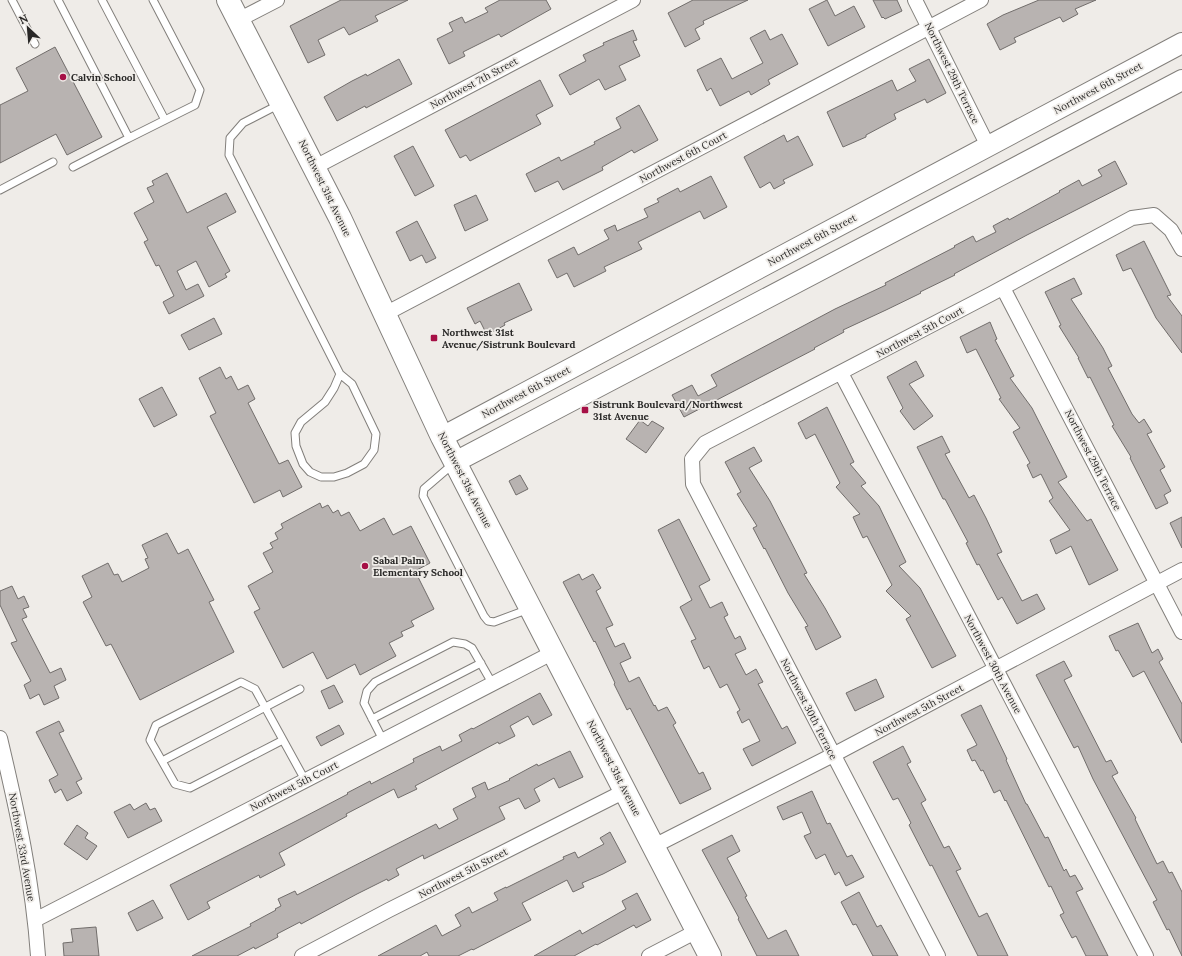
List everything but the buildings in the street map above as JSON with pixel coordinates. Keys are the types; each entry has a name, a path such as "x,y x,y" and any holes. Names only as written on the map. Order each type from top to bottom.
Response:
{"main road":[{"name":"Northwest 31st Avenue","path":"228,0 315,167 442,437 710,956"}],"street":[{"path":"238,20 277,0"},
{"name":"Northwest 7th Street","path":"315,167 633,0"},
{"name":"Northwest 29th Terrace","path":"915,0 988,146"},
{"name":"Northwest 6th Court","path":"385,314 981,0"},
{"name":"Northwest 6th Street","path":"442,437 1182,43"},
{"path":"455,462 1182,80"},
{"name":"Northwest 5th Court","path":"692,459 705,443 1003,288 1132,218 1154,215 1171,230 1182,249"},
{"name":"Northwest 29th Terrace","path":"1003,288 1182,632"},
{"name":"Northwest 30th Avenue","path":"841,373 1146,956"},
{"name":"Northwest 30th Terrace","path":"692,459 693,484 938,956"},
{"name":"Northwest 5th Street","path":"654,846 833,755 1182,570"},
{"name":"Northwest 5th Court","path":"36,920 554,652"},
{"name":"Northwest 33rd Avenue","path":"0,738 18,818 36,920 38,956"},
{"name":"Northwest 5th Street","path":"302,956 389,910 625,791"},
{"path":"649,956 697,931"}],"lane":[{"path":"12,0 35,44"},
{"path":"58,0 129,138"},
{"path":"102,0 165,120"},
{"path":"73,167 195,105 200,90 153,0"},
{"path":"282,103 243,123 230,138 229,155 340,374 352,384 376,434 374,450 364,464 348,473 334,477 321,477 310,472 303,464 296,446 295,433 301,422 325,402 334,388 340,374"},
{"path":"0,190 53,162"},
{"path":"455,462 424,489 423,496 484,616 488,621 494,622 531,609"},
{"path":"383,740 364,703 367,691 376,682 453,642 465,644 472,648 492,683"},
{"path":"372,719 481,664"},
{"path":"283,740 190,788 175,784 150,740 156,725 241,682 255,689 305,780"},
{"path":"162,760 300,689"}],"place":[{"name":"Calvin School","path":"63,77"},
{"name":"Northwest 31st Avenue/Sistrunk Boulevard","path":"434,338"},
{"name":"Sistrunk Boulevard/Northwest 31st Avenue","path":"585,410"},
{"name":"Sabal Palm Elementary School","path":"365,566"}]}
